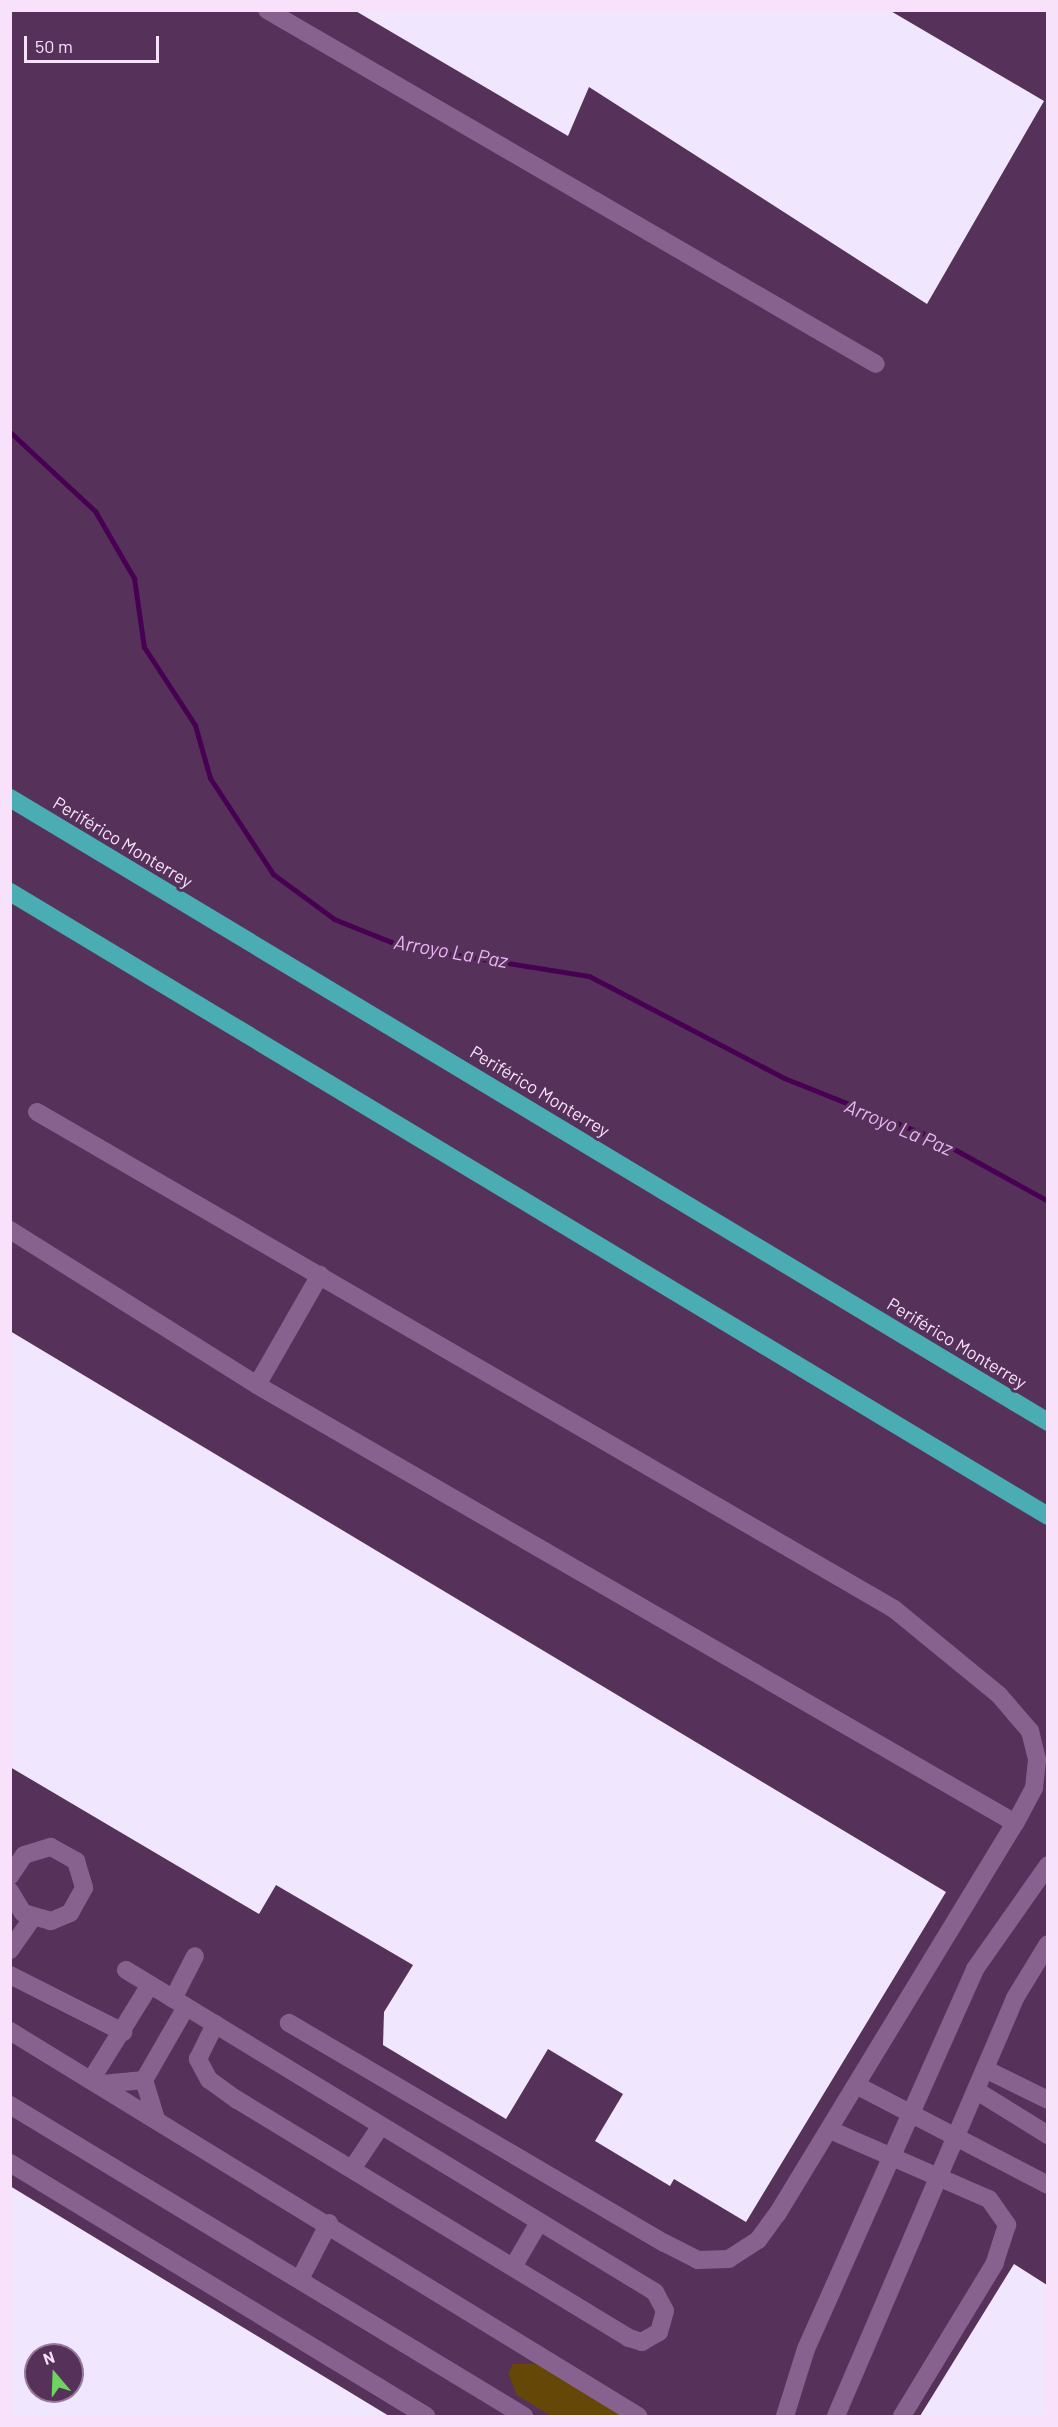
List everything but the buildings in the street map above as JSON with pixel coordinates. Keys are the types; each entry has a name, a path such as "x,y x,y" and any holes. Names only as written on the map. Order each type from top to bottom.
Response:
{"highway":[{"name":"Periférico Monterrey","path":"10,798 1047,1422"},
{"path":"10,892 1047,1516"}],"lane":[{"path":"267,10 876,364"},
{"path":"37,1112 894,1609 999,1695 1030,1731 1037,1760 1034,1788 1015,1823 830,2130 758,2240 729,2259 698,2260 289,2023"},
{"path":"10,1230 257,1385 1015,1823"},
{"path":"257,1385 320,1275"},
{"path":"12,1900 32,1918 51,1921 70,1913 82,1897 84,1878 76,1861 61,1850 42,1847 13,1864"},
{"path":"785,2416 806,2349 894,2158 980,1961 1047,1865"},
{"path":"10,1950 32,1918"},
{"path":"836,2416 960,2135 1015,1998 1047,1944"},
{"path":"156,2119 144,2080 179,2003 195,1956"},
{"path":"126,1970 215,2024 538,2224 656,2292 665,2311 659,2332 634,2341 209,2080 198,2059 215,2024"},
{"path":"10,1975 123,2032"},
{"path":"94,2081 150,1985"},
{"path":"10,2031 329,2223 638,2416"},
{"path":"987,2070 1047,2100"},
{"path":"94,2081 144,2080"},
{"path":"998,2105 1010,2081"},
{"path":"856,2085 960,2135 1047,2184"},
{"path":"977,2091 1047,2135"},
{"path":"10,2105 524,2416"},
{"path":"352,2169 380,2127"},
{"path":"830,2130 940,2178 999,2207 1008,2231 995,2263 902,2416"},
{"path":"10,2163 426,2416"},
{"path":"300,2279 329,2223"},
{"path":"513,2267 538,2224"}],"shaded area":[{"path":"513,2364 539,2364 626,2416 551,2416 517,2395 508,2373"}],"waterway":[{"name":"Arroyo La Paz","path":"10,432 95,511 134,578 144,647 195,725 210,778 273,874 334,919 401,946 589,976 784,1078 934,1138 1048,1201"}]}
